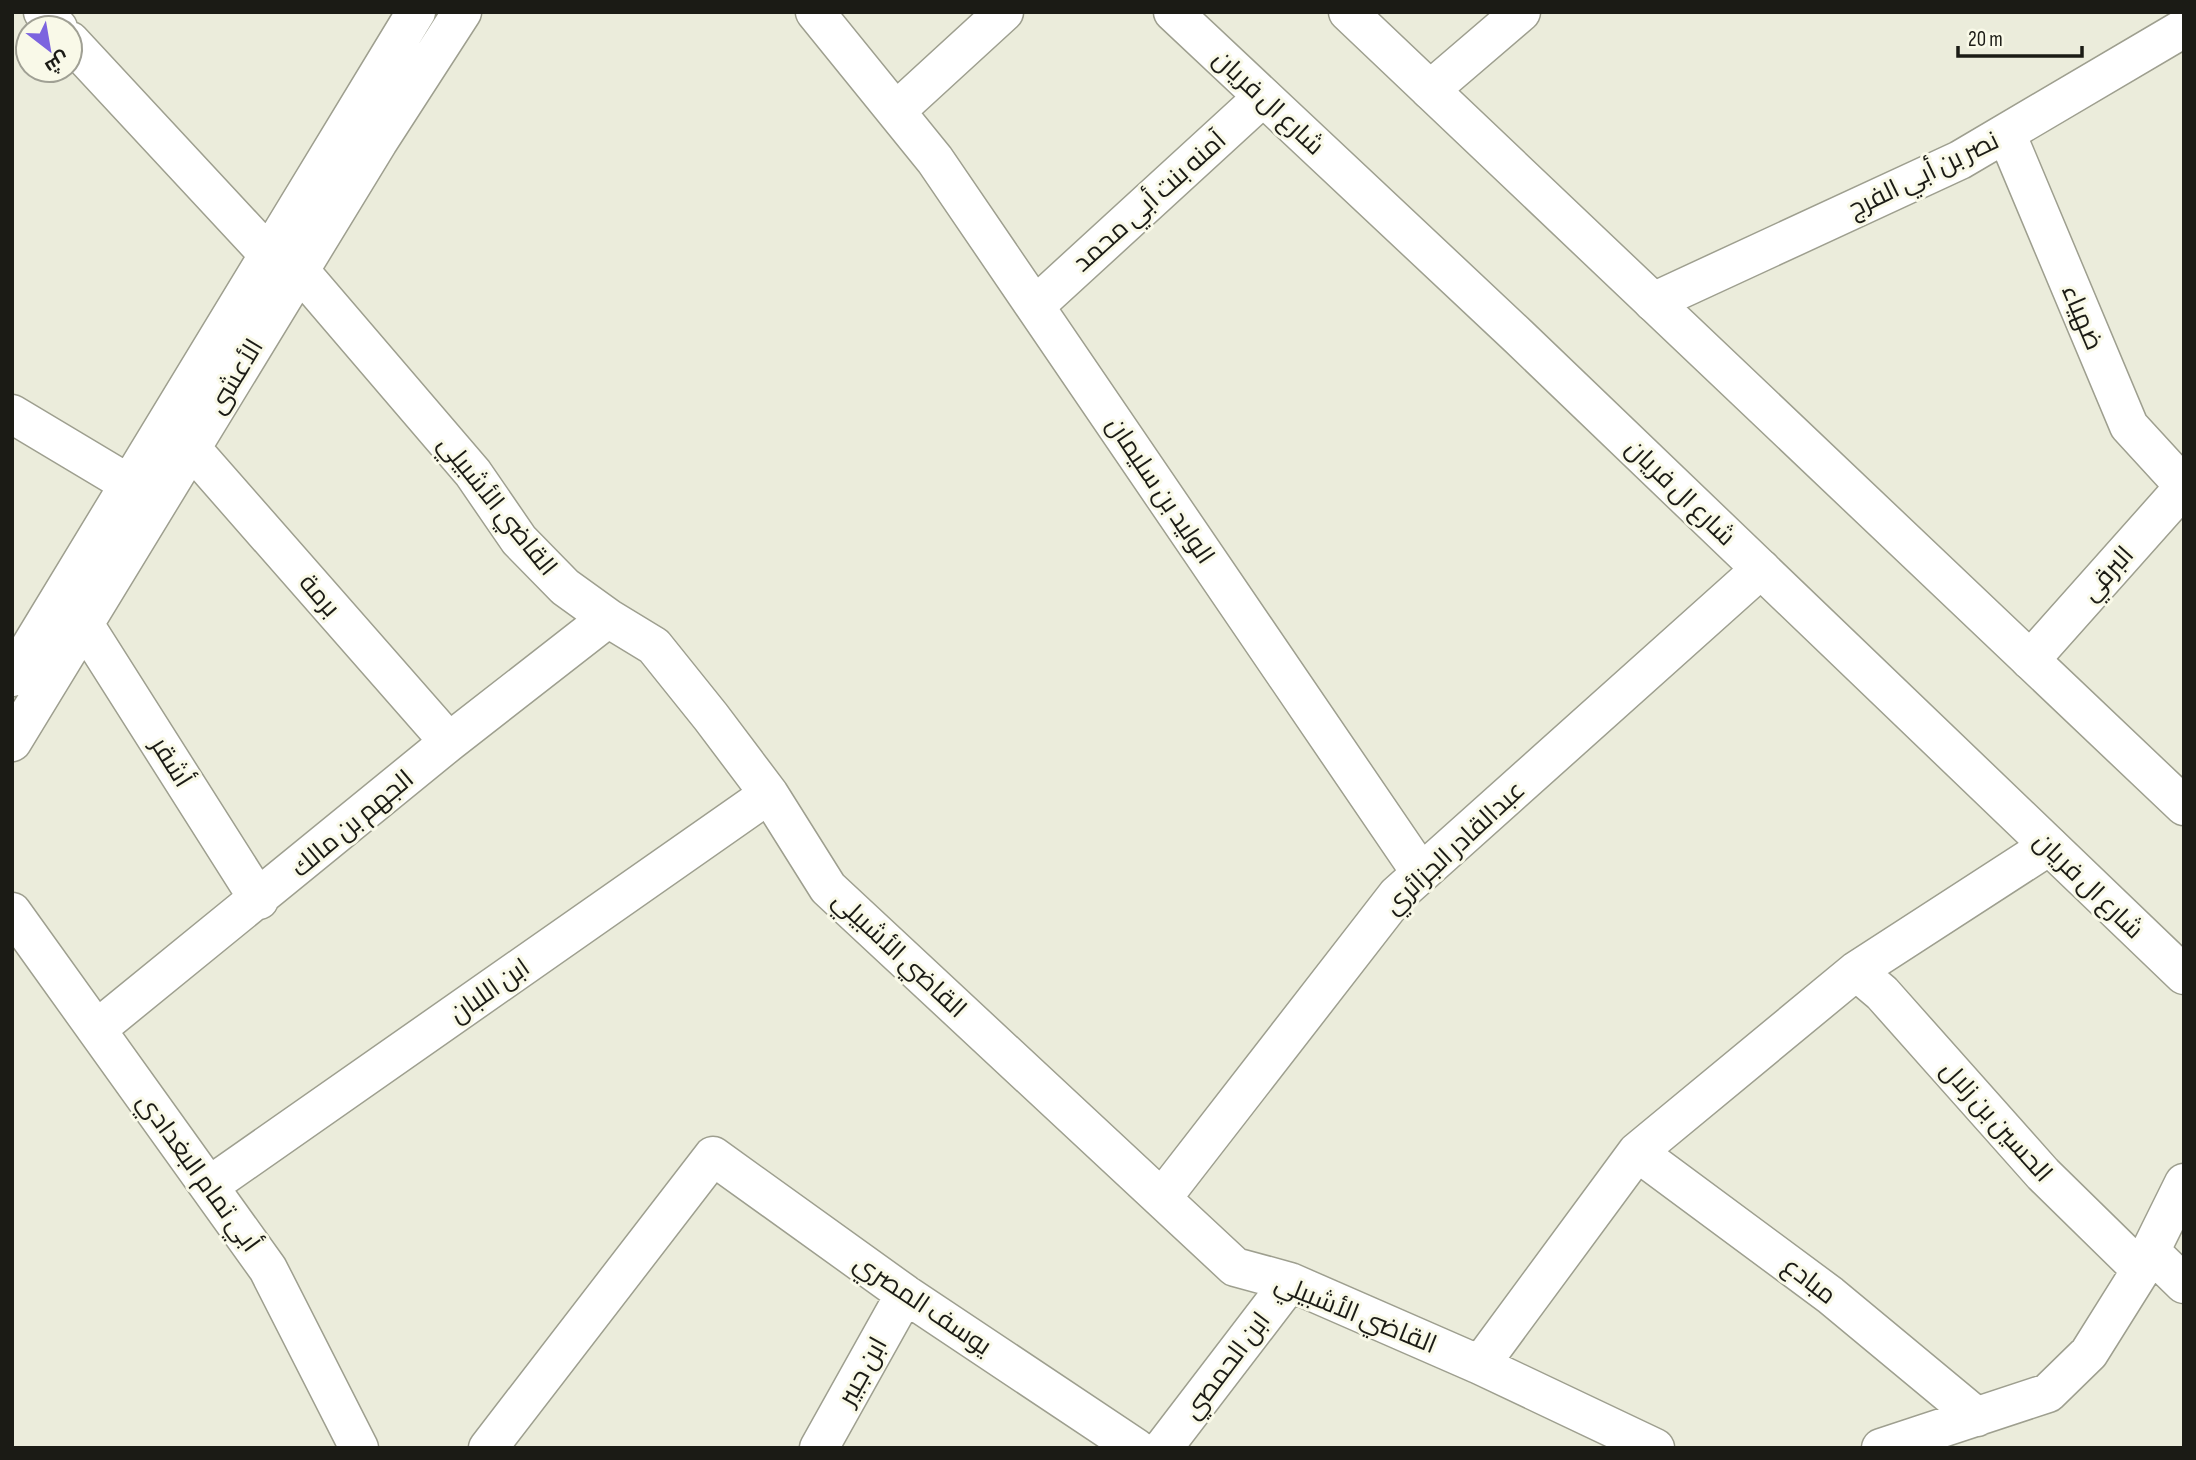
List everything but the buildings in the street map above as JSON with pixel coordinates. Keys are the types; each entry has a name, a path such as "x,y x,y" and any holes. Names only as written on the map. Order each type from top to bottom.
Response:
{"street":[{"name":"الأعشى","path":"12,742 191,448 284,263 416,12"},
{"name":"الأعشى","path":"12,677 129,484 284,263 378,142 462,12"},
{"name":"الوليد بن سليمان","path":"815,12 935,160 1421,873"},
{"path":"896,111 1004,12"},
{"name":"شارع ال فريان","path":"1174,12 1518,336 2184,975"},
{"path":"1348,12 2184,806"},
{"path":"1430,90 1521,12"},
{"name":"نصر بن أبي الفرج","path":"1653,302 1960,160 2184,28"},
{"name":"القاضي الأشبيلي","path":"84,56 284,263 473,473 519,540 565,587 654,646 769,794 828,888 1235,1267 1290,1282 1480,1364 1655,1448"},
{"name":"آمنه بنت أبي محمد","path":"1035,306 1263,97"},
{"name":"ضهياء","path":"2006,133 2129,426 2184,486"},
{"path":"12,414 129,484"},
{"name":"برمة","path":"191,448 449,743"},
{"name":"البرقي","path":"2030,660 2184,486"},
{"name":"عبدالقادر الجزائري","path":"1162,1198 1397,895 1761,569"},
{"name":"الجهم بن مالك","path":"97,1029 449,743 608,618"},
{"name":"أشقر","path":"84,624 259,900"},
{"name":"ابن اللبان","path":"209,1186 769,794"},
{"path":"1480,1364 1637,1152 1856,971 2049,846"},
{"name":"أبي تمام البغدادي","path":"12,912 268,1269 359,1448"},
{"name":"الحسين بن زلال","path":"1856,971 1882,993 2043,1174 2145,1260 2184,1284"},
{"name":"مبادع","path":"1637,1152 1830,1295 1977,1417"},
{"name":"يوسف المصري","path":"488,1448 713,1156 905,1294 1136,1448"},
{"path":"1881,1448 2048,1393 2089,1353 2145,1260 2184,1183"},
{"name":"ابن الحمصي","path":"1163,1448 1290,1282"},
{"name":"ابن جبير","path":"819,1448 905,1294"}]}
